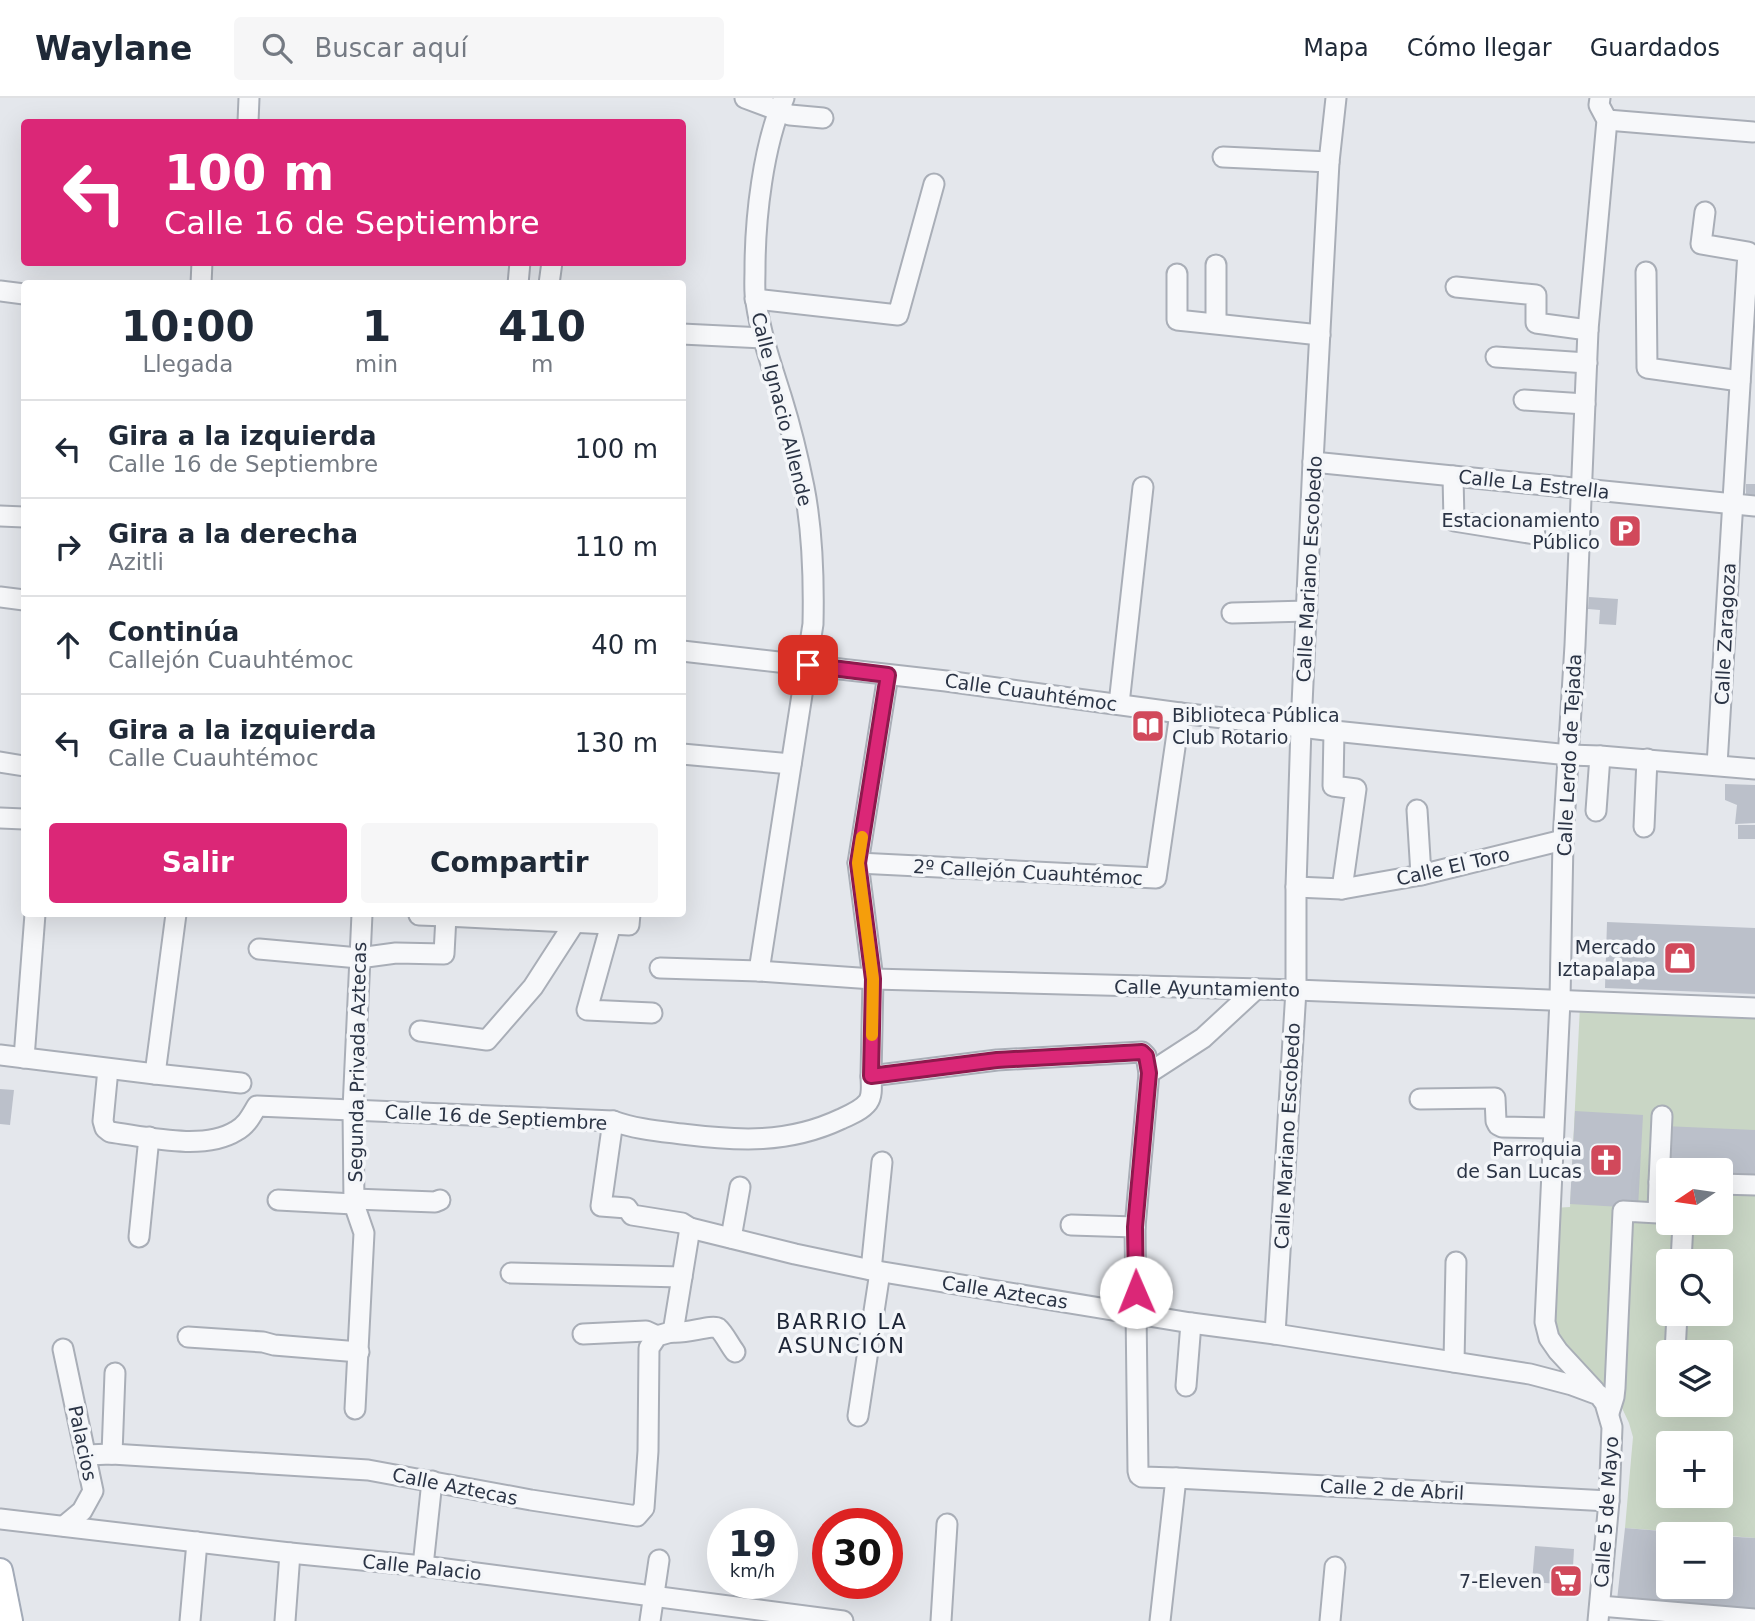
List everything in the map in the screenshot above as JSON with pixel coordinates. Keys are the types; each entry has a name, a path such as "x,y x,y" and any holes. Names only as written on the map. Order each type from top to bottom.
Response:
{"main road":[{"path":"0,1570 10,1621"}],"street":[{"path":"248,119 249,98"},
{"path":"745,98 781,104 790,115 823,118"},
{"name":"Calle Mariano Escobedo","path":"1275,1334 1296,990 1301,727 1320,335 1329,162 1336,98"},
{"name":"Calle Ignacio Allende","path":"759,971 813,624 814,570 810,528 794,442 763,338 755,299 755,253 760,204 767,157 781,104"},
{"path":"1599,105 1753,132"},
{"name":"Calle Lerdo de Tejada","path":"1599,105 1563,840 1560,1000 1545,1322 1549,1338 1558,1351 1599,1395"},
{"path":"1223,157 1329,162"},
{"path":"755,299 898,315 934,184"},
{"name":"Calle Zaragoza","path":"1705,212 1701,244 1748,252 1717,765"},
{"path":"1216,265 1216,323"},
{"path":"1646,272 1647,368 1740,381"},
{"path":"1177,274 1177,320 1320,335"},
{"path":"1456,287 1535,295 1536,323 1588,330"},
{"path":"0,291 21,294"},
{"path":"686,334 763,338"},
{"path":"1496,357 1587,363"},
{"path":"1524,400 1585,404"},
{"name":"Calle La Estrella","path":"1314,462 1755,506"},
{"path":"1453,476 1454,521 1535,534"},
{"path":"1119,704 1143,487"},
{"path":"0,516 21,517"},
{"path":"0,597 21,600"},
{"path":"1232,613 1307,611"},
{"name":"Calle Cuauhtémoc","path":"686,651 946,681 1334,731 1569,755 1600,755 1755,769"},
{"name":"Calle 16 de Septiembre","path":"108,1069 103,1121 110,1132 203,1142 219,1140 238,1131 257,1106 612,1121 631,1128 726,1139 772,1139 796,1135 820,1129 855,1113 869,1101 871,1089 873,979 858,863 888,675"},
{"name":"2º Callejón Cuauhtémoc","path":"858,863 1156,878 1180,713"},
{"path":"1334,731 1333,786 1356,789 1342,889"},
{"path":"686,754 791,764"},
{"path":"1595,811 1600,755"},
{"path":"1644,827 1647,759"},
{"path":"0,762 21,766"},
{"path":"1417,810 1421,875"},
{"path":"0,818 21,819"},
{"name":"Calle El Toro","path":"1296,887 1342,889 1421,875 1563,840"},
{"path":"24,1058 35,917"},
{"path":"155,1074 176,917"},
{"name":"Segunda Privada Aztecas","path":"355,1409 364,1233 354,1201 353,1109 362,917"},
{"path":"259,949 359,958 396,953 444,954 446,917"},
{"path":"506,917 629,925 630,917"},
{"path":"420,1031 487,1040 533,987 575,922"},
{"path":"611,924 587,1010 652,1013"},
{"name":"Calle Ayuntamiento","path":"660,968 759,971 873,979 1296,990 1755,1008"},
{"path":"1149,1073 1203,1038 1256,989"},
{"path":"871,1076 989,1061 1134,1051 1142,1052 1146,1056 1149,1073 1135,1227 1139,1475 1176,1478 1160,1621"},
{"path":"0,1055 241,1083"},
{"path":"1420,1099 1495,1098 1497,1125 1502,1128 1553,1128"},
{"path":"1662,1116 1663,1158"},
{"name":"Calle Aztecas","path":"612,1121 601,1206 627,1208 632,1215 682,1223 690,1228 875,1271 1192,1323 1530,1374 1599,1395"},
{"path":"139,1237 149,1137"},
{"path":"858,1416 875,1271 881,1162"},
{"path":"1733,1184 1755,1185"},
{"path":"731,1238 740,1186"},
{"path":"278,1200 440,1200"},
{"path":"1609,1413 1615,1388 1623,1211 1656,1213"},
{"path":"1071,1225 1135,1227"},
{"name":"Calle Aztecas","path":"86,1455 112,1454 368,1470 637,1516 644,1508 648,1451 649,1348 674,1326 690,1228"},
{"path":"1454,1362 1456,1262"},
{"path":"511,1273 682,1277"},
{"path":"1186,1386 1192,1323"},
{"path":"583,1334 646,1331 680,1334 713,1326 719,1328 735,1352"},
{"path":"188,1337 359,1352"},
{"name":"Palacios","path":"63,1349 93,1491 82,1511 64,1526"},
{"path":"112,1454 115,1373"},
{"name":"Calle 5 de Mayo","path":"1599,1395 1605,1403 1612,1427 1609,1501 1599,1614"},
{"name":"Calle 2 de Abril","path":"1176,1478 1609,1501"},
{"path":"423,1566 432,1481"},
{"name":"Calle Palacio","path":"0,1519 423,1566 843,1621"},
{"path":"941,1621 947,1524"},
{"path":"190,1621 197,1542"},
{"path":"285,1621 290,1553"},
{"path":"650,1621 659,1560"},
{"path":"1330,1621 1335,1567"},
{"path":"1599,1614 1637,1609 1755,1619"},
{"path":"1619,1621 1637,1609"}],"green space":[{"path":"1580,1006 1755,1014 1755,1538 1733,1536 1733,1522 1656,1522 1656,1530 1625,1528 1633,1437 1629,1423 1614,1397 1553,1336 1553,1208 1570,1207"}],"building":[{"path":"1746,484 1755,484 1755,495 1746,495"},
{"path":"1589,597 1618,599 1616,625 1599,624 1600,610 1588,609"},
{"path":"1725,784 1755,785 1755,823 1735,824 1737,805 1725,800"},
{"path":"1738,825 1755,825 1755,839 1738,839"},
{"name":"Mercado Iztapalapa","path":"1607,922 1755,928 1755,994 1605,988"},
{"path":"0,1089 14,1090 10,1125 0,1124"},
{"name":"Parroquia de San Lucas","path":"1575,1111 1643,1115 1638,1208 1570,1204"},
{"path":"1664,1126 1755,1130 1755,1181 1733,1180 1733,1158 1667,1158"},
{"path":"1625,1528 1656,1531 1656,1599 1733,1599 1733,1537 1755,1538 1755,1611 1617,1600"},
{"path":"1535,1546 1574,1549 1572,1585 1532,1582"}],"slow traffic":[{"path":"862,837 858,863 873,979 872,1035"}],"place":[{"name":"Estacionamiento Público","path":"1625,531"},
{"name":"Biblioteca Pública Club Rotario","path":"1148,726"},
{"name":"Mercado Iztapalapa","path":"1680,958"},
{"name":"Parroquia de San Lucas","path":"1606,1160"},
{"name":"7-Eleven","path":"1566,1581"}],"district":[{"name":"BARRIO LA ASUNCIÓN","path":"842,1334"}],"route":[{"path":"808,665 888,675 858,863 873,979 871,1076 997,1060 1142,1052 1146,1056 1149,1073 1135,1227 1136,1292"}]}
